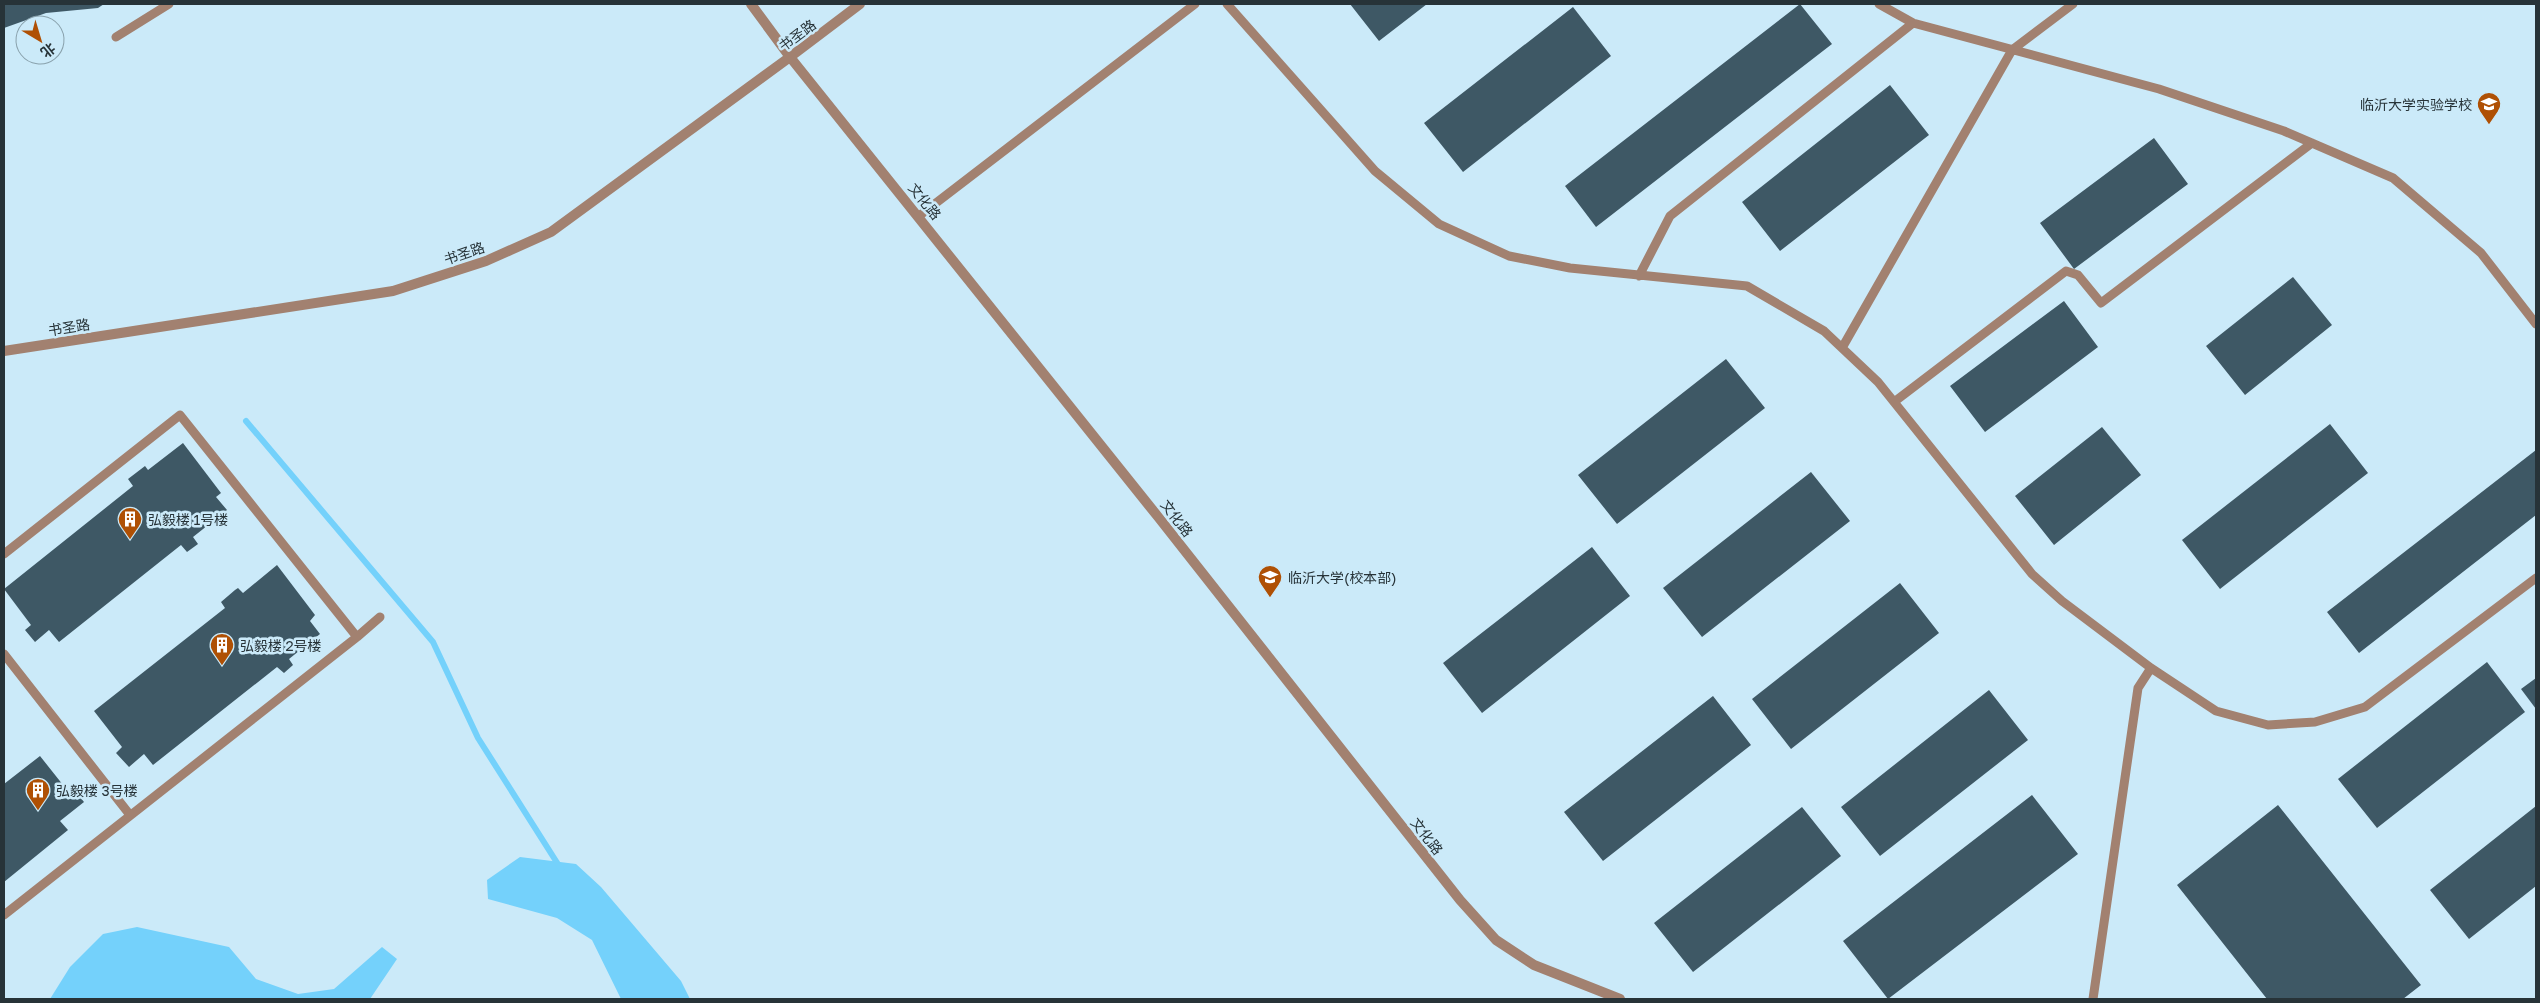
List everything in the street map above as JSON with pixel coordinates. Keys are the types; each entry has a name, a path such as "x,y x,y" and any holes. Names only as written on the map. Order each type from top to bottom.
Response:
{"street":[{"name":"文化路","path":"751,4 790,57 919,216 1460,900 1496,940 1534,965 1620,999"},
{"name":"书圣路","path":"4,351 393,291 486,261 551,232 860,4"}],"lane":[{"path":"116,37 169,4"},
{"path":"919,216 1195,4"},
{"path":"1227,4 1375,171 1439,224 1509,256 1570,268 1746,286 1824,331 1878,382 2032,574 2062,601 2151,668 2216,711 2268,725 2315,722 2365,707 2536,578"},
{"path":"1879,4 1912,23 2159,89 2284,131 2393,178 2481,253 2536,324"},
{"path":"1842,348 2012,50 2072,4"},
{"path":"1639,276 1670,216 1912,23"},
{"path":"1894,402 2066,271 2078,274 2102,303 2312,143"},
{"path":"4,554 180,415 357,637"},
{"path":"4,914 380,617"},
{"path":"4,654 130,815"},
{"path":"2093,999 2138,688 2151,668"}],"water":[{"path":"520,857 576,864 601,887 681,981 690,999 621,999 592,940 557,918 488,899 487,880"},
{"path":"137,927 229,947 256,979 298,994 334,989 382,947 397,959 370,999 50,999 70,967 103,934"}],"building":[{"path":"4,4 104,4 98,8 40,15 15,15 15,24 4,28"},
{"path":"1350,4 1427,4 1379,41"},
{"path":"1800,4 1832,44 1596,227 1565,186"},
{"path":"1573,7 1611,56 1463,172 1424,123"},
{"path":"1890,85 1929,135 1780,251 1742,202"},
{"path":"2154,138 2188,184 2074,269 2040,223"},
{"path":"2293,277 2332,325 2245,395 2206,346"},
{"path":"2064,301 2098,347 1985,432 1950,386"},
{"path":"1726,359 1765,408 1617,524 1578,475"},
{"path":"2330,424 2368,473 2220,589 2182,540"},
{"path":"2102,427 2141,475 2054,545 2015,496"},
{"name":"弘毅楼 1号楼","path":"183,443 221,493 216,497 227,510 193,537 198,544 187,552 181,545 59,642 49,630 35,642 25,630 31,625 4,589 133,486 128,479 145,466 148,470"},
{"path":"2536,450 2536,515 2359,653 2327,612"},
{"path":"1811,472 1850,521 1702,637 1663,588"},
{"path":"1592,547 1630,596 1482,713 1443,663"},
{"name":"弘毅楼 2号楼","path":"277,565 315,615 310,621 320,634 289,659 293,665 284,673 277,667 153,765 144,754 129,767 116,753 122,747 94,711 225,608 221,602 235,590 238,588 243,593"},
{"path":"1900,583 1939,633 1791,749 1752,699"},
{"path":"2487,662 2525,712 2377,828 2338,779"},
{"path":"2536,678 2536,709 2521,689"},
{"path":"1989,690 2028,740 1880,856 1841,807"},
{"path":"1713,696 1751,745 1603,861 1564,812"},
{"name":"弘毅楼 3号楼","path":"40,756 67,790 72,787 84,802 60,821 68,830 4,882 4,784"},
{"path":"2032,795 2078,854 1888,999 1843,941"},
{"path":"2278,805 2421,985 2403,999 2267,999 2177,885"},
{"path":"2536,806 2536,886 2469,939 2430,890"},
{"path":"1802,807 1841,856 1693,972 1654,923"}],"waterway":[{"path":"246,421 433,642 478,738 561,869"}],"place":[{"name":"临沂大学实验学校","path":"2489,125"},
{"name":"弘毅楼 1号楼","path":"130,540"},
{"name":"临沂大学(校本部)","path":"1270,598"},
{"name":"弘毅楼 2号楼","path":"222,666"},
{"name":"弘毅楼 3号楼","path":"38,811"}]}
